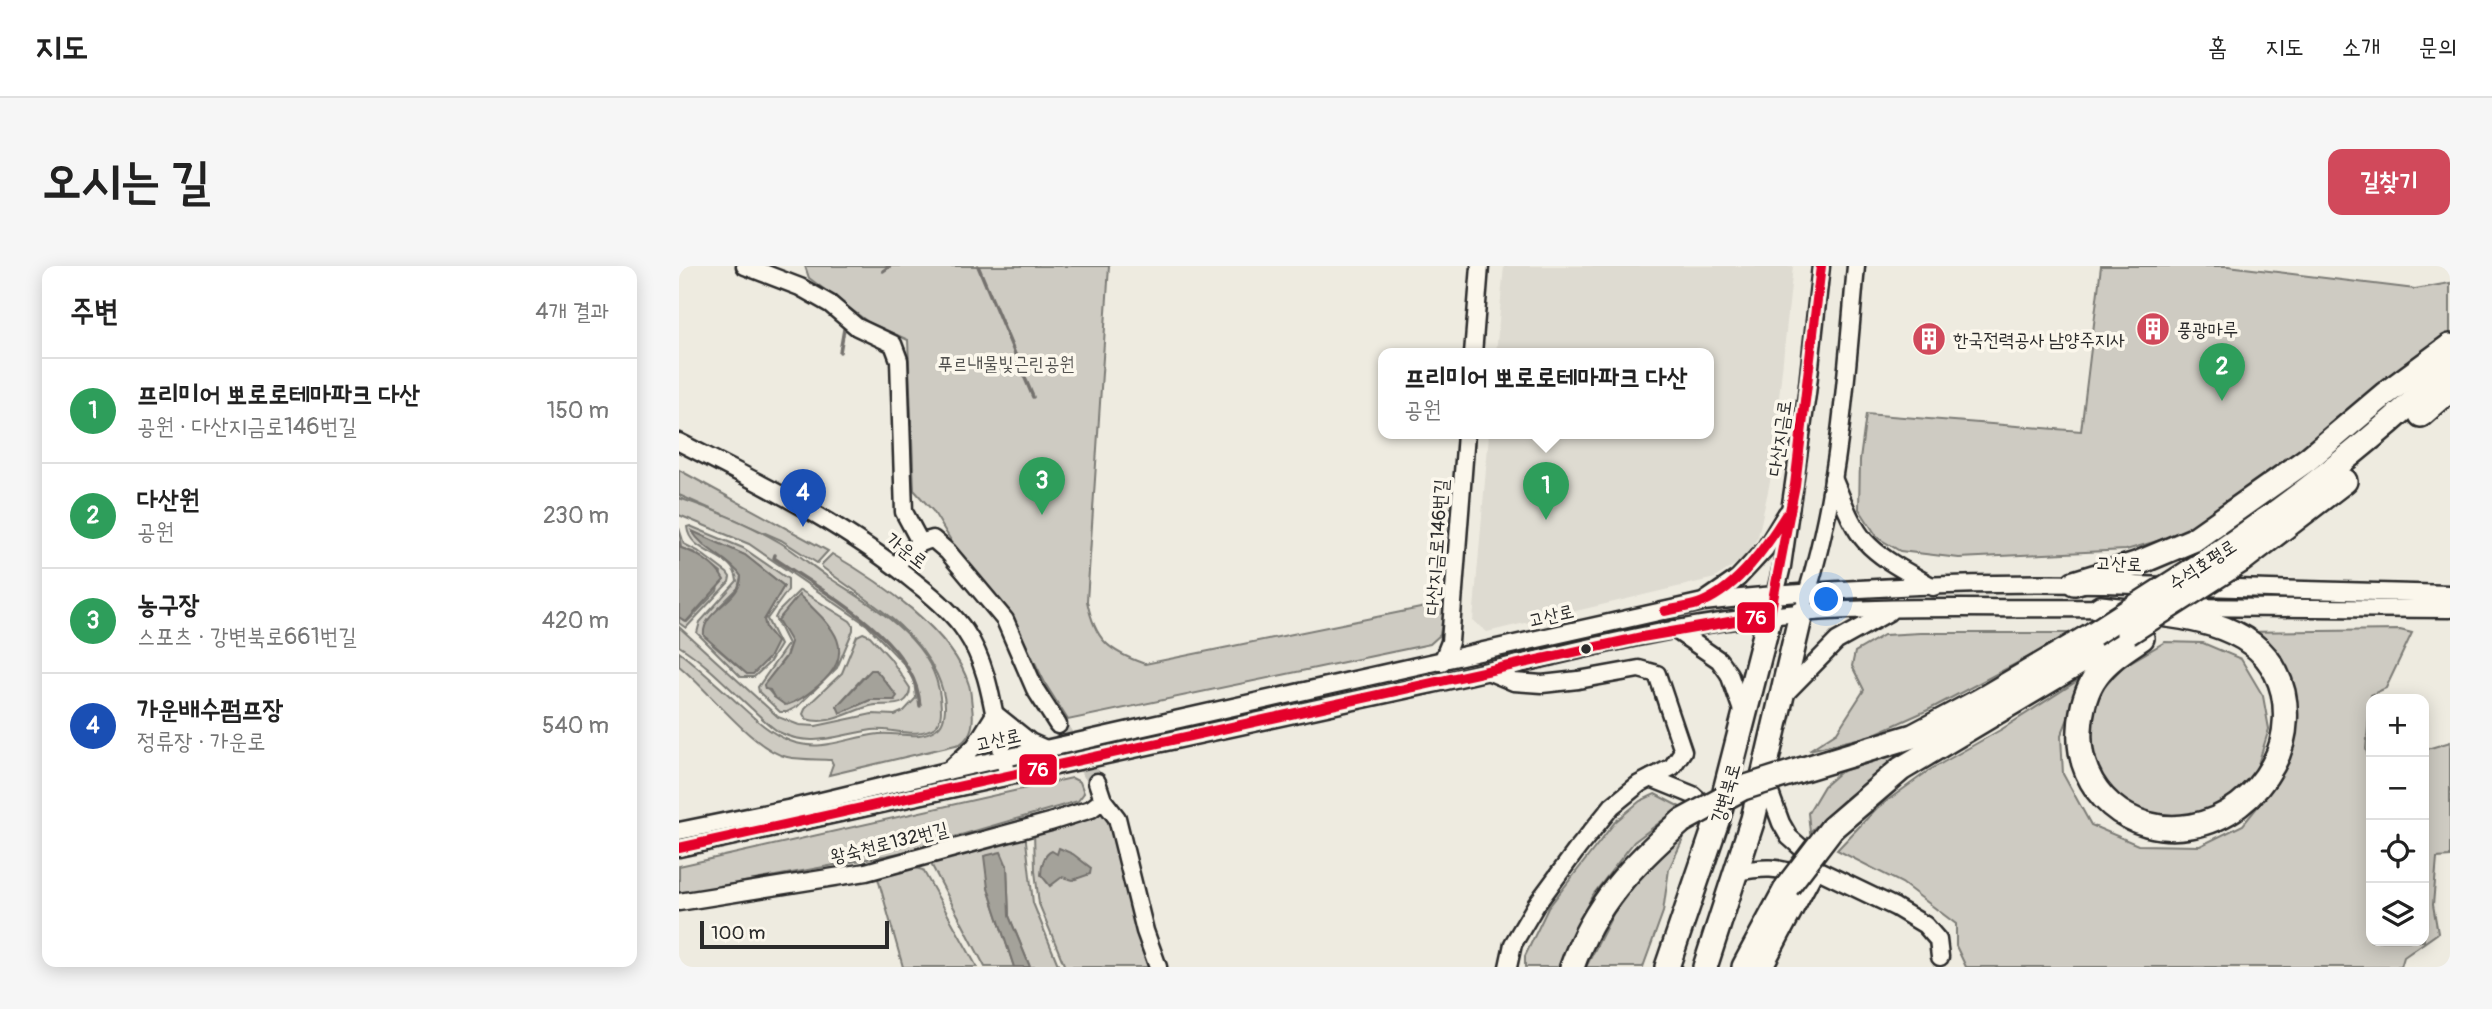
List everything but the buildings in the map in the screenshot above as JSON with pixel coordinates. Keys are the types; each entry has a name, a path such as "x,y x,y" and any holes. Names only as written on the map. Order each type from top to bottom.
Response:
{"highway":[{"path":"2074,583 2136,564 2193,540 2308,459 2385,394 2450,346"},
{"name":"수석호평로","path":"1935,736 2135,635 2273,516 2344,462 2409,407 2450,368"},
{"name":"수석호평로","path":"1935,736 1981,701 2093,635 2211,570 2242,560 2354,474 2450,390"},
{"name":"강변북로","path":"1705,967 1764,777 1804,604"},
{"name":"강변북로","path":"1667,967 1718,818 1773,606"},
{"path":"2100,608 2192,620 2228,629 2251,642 2266,656 2277,674 2285,711 2283,742 2277,758 2262,784 2248,799 2209,822 2189,827 2163,827 2129,816 2097,793 2085,769 2079,747 2083,702 2097,676 2135,635"},
{"path":"1572,967 1608,897 1653,845 1682,821 1743,788 1913,737 1935,736"},
{"path":"1744,967 1787,887 1832,828 1935,736"}],"street":[{"path":"745,266 800,288 830,304 857,327 893,344 899,360 904,512 920,542"},
{"path":"1473,348 1480,266"},
{"path":"1483,348 1490,266"},
{"name":"다산지금로","path":"1773,606 1782,566 1807,394 1821,266"},
{"path":"1804,604 1816,564 1833,478 1844,399 1856,266"},
{"name":"다산지금로146번길","path":"1442,662 1450,642 1466,439"},
{"name":"다산지금로146번길","path":"1475,654 1465,646 1461,636 1477,439"},
{"name":"가운로","path":"679,442 828,520 896,566 936,599 966,632 989,681 1009,777"},
{"path":"1833,478 1853,522 1865,540 1889,561 1933,587"},
{"path":"1703,602 1738,578 1756,559 1790,508"},
{"path":"896,566 911,548 920,542 933,539 948,552 1005,621 1035,689 1058,725"},
{"name":"고산로","path":"679,831 792,808 1703,602 1773,606 1933,587 2074,583 2450,594"},
{"name":"고산로","path":"1804,604 1892,610 2226,606 2450,608"},
{"name":"고산로","path":"679,848 1009,777 1220,728 1489,672 1773,606"},
{"path":"1782,696 1837,641 1892,610"},
{"path":"1674,629 1719,660 1729,674 1745,718"},
{"path":"1489,672 1514,682 1542,684 1639,669 1657,674 1683,751 1672,767 1639,784 1612,806 1536,905 1513,944 1508,967"},
{"path":"947,771 975,746 995,714 1030,741 1046,749"},
{"path":"1764,777 1781,823 1789,837 1806,852 1814,874 1764,967"},
{"path":"1651,778 1693,795 1718,818"},
{"path":"1097,782 1103,800 1117,818 1145,931 1158,967"},
{"name":"왕숙천로132번길","path":"679,902 866,872 1050,822 1091,809 1103,800"},
{"path":"1735,872 1766,867 1814,874 1895,907 1925,925 1938,940 1940,957"}],"shaded area":[{"path":"1504,266 1793,266 1770,482 1758,537 1743,559 1715,578 1487,632 1473,621 1489,439 1714,439 1714,348 1497,348"},
{"path":"692,531 745,555 784,586 764,620 766,628 777,642 769,658 753,674 747,674 704,636 709,619 735,592 740,585 741,576 736,569 703,544"},
{"path":"679,541 681,548 706,560 724,580 686,622 679,617"},
{"path":"799,595 822,617 837,638 838,661 818,686 785,705 774,697 770,690 765,689 764,685 786,657 791,642 778,620"},
{"path":"871,670 876,670 897,696 894,700 870,700 840,713 837,706"},
{"path":"1059,848 1073,854 1091,868 1090,874 1073,880 1062,877 1050,886 1041,875 1042,864 1047,855 1052,851 1057,854"},
{"path":"1001,852 1007,866 1009,916 1030,967 1014,967 988,888 984,856"}],"green space":[{"name":"푸르내물빛근린공원","path":"805,266 1109,266 1087,601 1099,635 1112,649 1145,664 1445,603 1440,635 1430,644 1068,720 1046,685 1009,610 955,547 933,511 914,490 908,340 868,322 809,278"},
{"path":"2101,266 2228,266 2415,289 2450,283 2450,335 2374,387 2314,440 2204,522 2171,537 2126,550 1959,558 1900,551 1878,538 1859,509 1860,460 1866,414 2081,431"},
{"path":"679,470 828,551 817,563 781,540 679,495"},
{"path":"679,498 731,518 781,543 898,626 926,658 935,676 941,705 938,724 928,730 913,733 872,730 826,739 791,737 772,727 707,667 679,646 679,627 778,717 799,725 816,726 872,714 895,715 904,711 916,698 914,681 905,665 867,625 749,544 679,515"},
{"path":"687,527 743,548 788,579 788,590 767,619 780,645 769,663 754,677 741,677 697,633 700,622 737,581 729,564 696,544","holes":["693,532 745,555 784,586 764,620 766,628 774,638 747,674 713,645 718,608 738,588 741,576 733,564"]},
{"path":"679,528 684,544 698,551 730,577 729,582 686,628 679,623 679,617 687,622 717,591 721,573 695,553 681,548"},
{"path":"832,554 871,578 912,609 931,627 960,665 971,693 973,717 968,737 960,744 829,775 833,764 831,760 787,757 760,743 679,666 679,652 766,728 790,741 802,744 824,745 879,734 922,735 936,729 944,716 943,690 927,657 915,641 887,614 822,567"},
{"path":"800,590 853,625 837,668 797,707 787,712 780,712 759,692 758,687 788,644 775,618","holes":["810,605 836,638 838,665 812,691 774,697 764,685 786,656 791,642 785,629"]},
{"path":"2400,630 2412,633 2386,688 2366,694 2366,946 2420,946 2404,957 2401,967 1966,967 1956,946 1956,924 1902,883 1837,850 1877,808 1928,771 2002,729 2085,676 2061,736 2063,774 2091,825 2138,845 2200,846 2243,825 2272,789 2291,749 2292,715 2244,632"},
{"path":"863,633 870,636 890,658 910,688 907,698 899,703 870,706 831,720 806,719 803,714 806,707 842,673 857,636","holes":["866,674 894,700 870,700 841,713 837,706"]},
{"path":"2074,633 1928,710 1870,736 1809,750 1837,732 1864,690 1852,666 1855,652 1884,635"},
{"path":"2165,642 2203,643 2241,659 2263,696 2269,729 2255,774 2214,811 2185,821 2147,821 2095,780 2088,720 2100,692 2122,667"},
{"path":"2450,742 2450,857 2437,858 2433,905 2438,933 2429,939 2429,748"},
{"path":"1901,753 1810,832 1808,813 1824,786 1840,772"},
{"path":"1072,778 1080,782 1084,793 1078,801 899,853 679,894 679,866"},
{"path":"1655,794 1680,807 1634,842 1592,896 1558,967 1525,967 1525,956 1548,908 1615,822 1640,801"},
{"path":"1104,809 1148,967 1065,967 1039,904 1034,830"},
{"path":"1025,832 1033,903 1059,967 1030,967 1009,916 1007,866 988,888 1014,967 985,967 929,860"},
{"path":"1684,837 1669,869 1663,912 1643,967 1586,967 1613,914 1648,867"},
{"path":"907,866 923,870 977,967 903,967 877,875"}],"waterway":[{"path":"883,271 890,266"},
{"path":"978,266 1033,397"},
{"path":"840,352 844,329"},
{"path":"775,555 774,558 841,602 885,639 915,682 920,706"}],"tunnel":[{"path":"1058,725 1097,782"}],"transit line":[{"name":"76","path":"679,848 1642,637 1770,615 1795,485 1821,266"},
{"name":"76","path":"1665,611 1699,604 1728,586 1751,564 1786,515"}],"place":[{"name":"풍광마루","path":"2153,329"},
{"name":"한국전력공사 남양주지사","path":"1929,339"},
{"name":"다산원","path":"2222,401"},
{"name":"농구장","path":"1042,515"},
{"name":"프리미어 뽀로로테마파크 다산","path":"1546,520"},
{"name":"가운배수펌프장","path":"803,527"}]}
